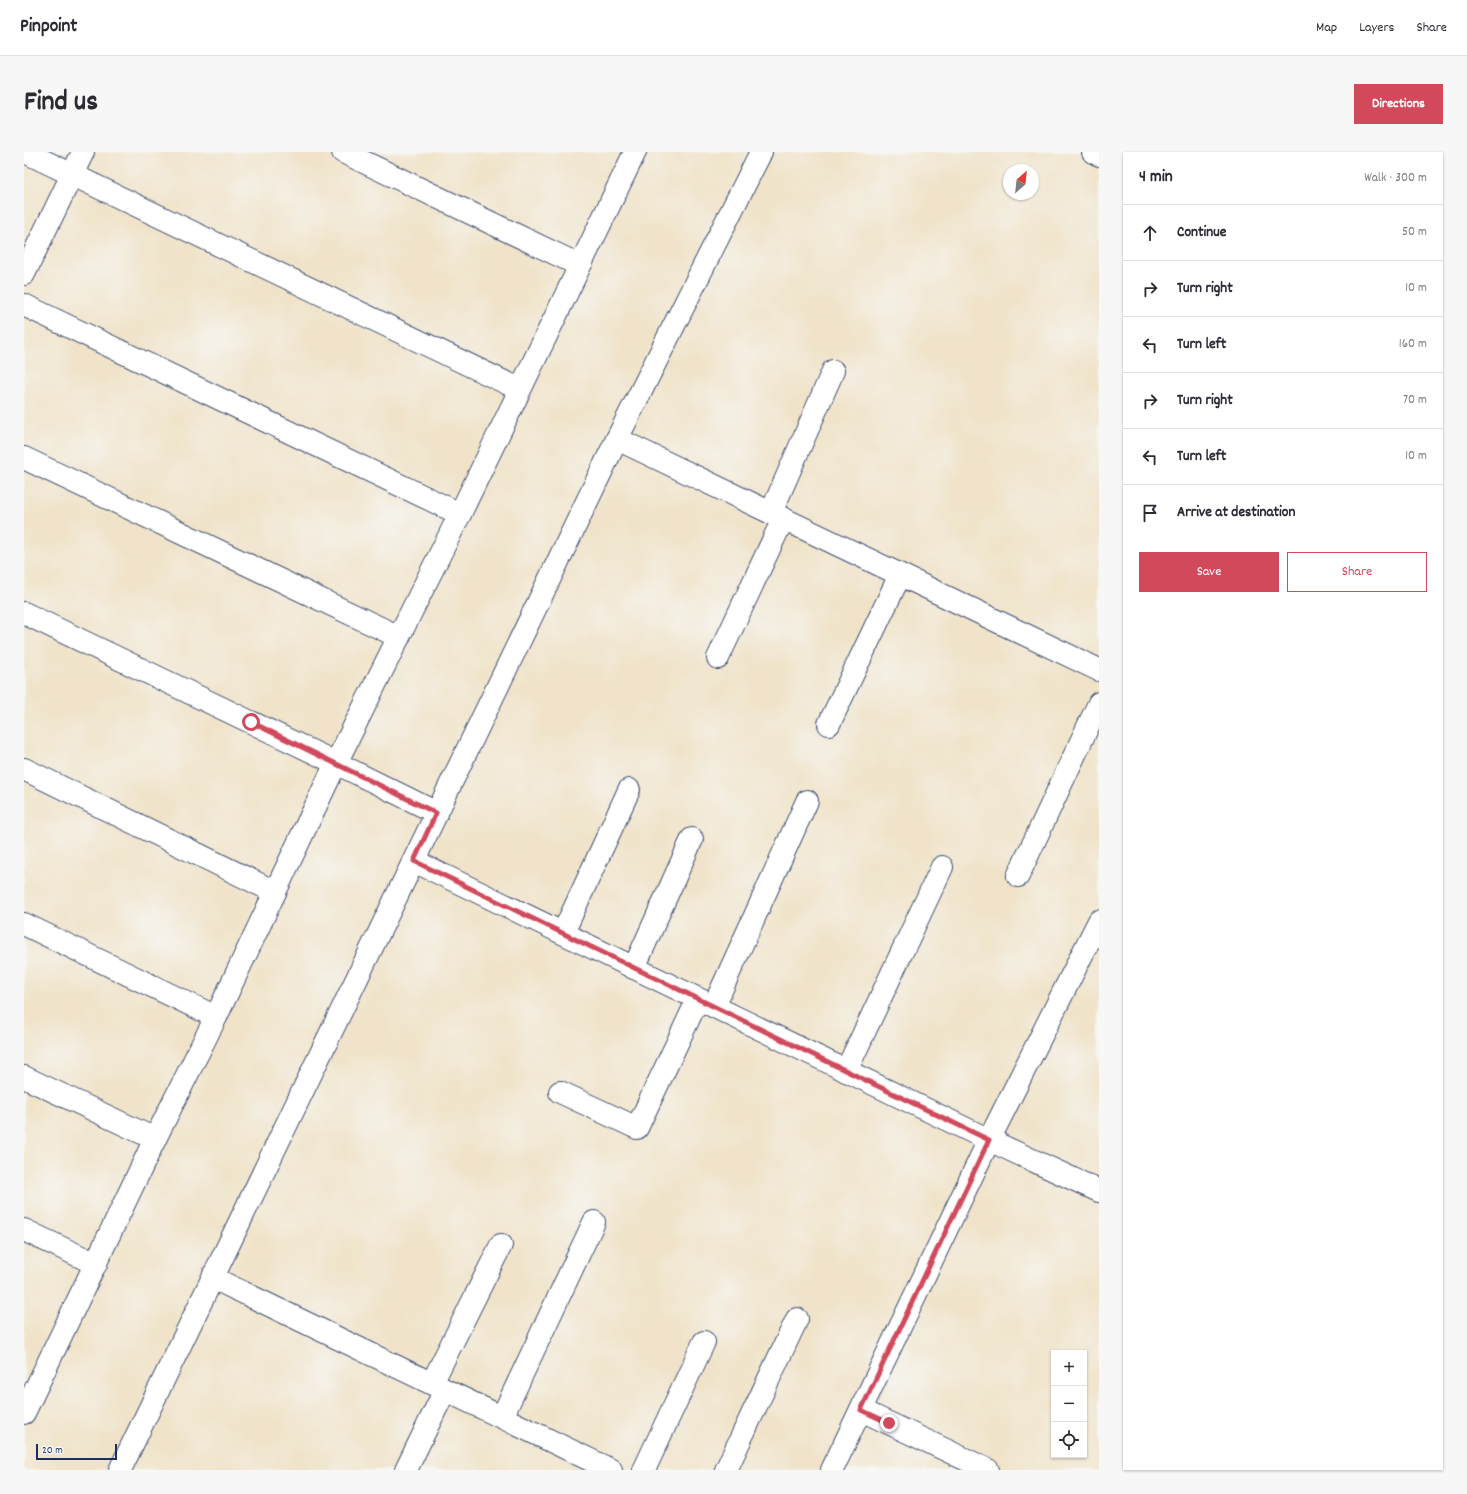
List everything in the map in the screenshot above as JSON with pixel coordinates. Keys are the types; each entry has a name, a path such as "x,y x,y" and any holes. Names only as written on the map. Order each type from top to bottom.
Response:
{"street":[{"path":"25,152 519,389"},
{"path":"24,274 83,152"},
{"path":"343,152 579,265"},
{"path":"27,1400 96,1264 155,1139 216,1017 336,762 460,514 519,389 635,152"},
{"path":"120,1470 616,439 761,152"},
{"path":"1093,152 1099,155"},
{"path":"24,305 460,514"},
{"path":"718,658 777,516 833,371"},
{"path":"616,439 1099,670"},
{"path":"24,458 399,637"},
{"path":"829,724 900,575"},
{"path":"24,613 336,762 436,813"},
{"path":"1018,876 1099,703"},
{"path":"24,769 275,892"},
{"path":"563,933 629,790"},
{"path":"560,1092 637,1128 706,1002 807,801"},
{"path":"634,968 692,839"},
{"path":"414,861 989,1140 1099,1191"},
{"path":"846,1071 942,867"},
{"path":"832,1470 989,1140 1099,921"},
{"path":"24,924 216,1017"},
{"path":"24,1077 155,1139"},
{"path":"502,1417 594,1222"},
{"path":"24,1230 96,1264"},
{"path":"406,1470 438,1387 501,1245"},
{"path":"213,1278 611,1470"},
{"path":"726,1470 797,1320"},
{"path":"644,1470 704,1342"},
{"path":"861,1410 988,1470"}],"route":[{"path":"251,722 336,762 436,813 414,861 989,1140 861,1410 889,1423"}]}
